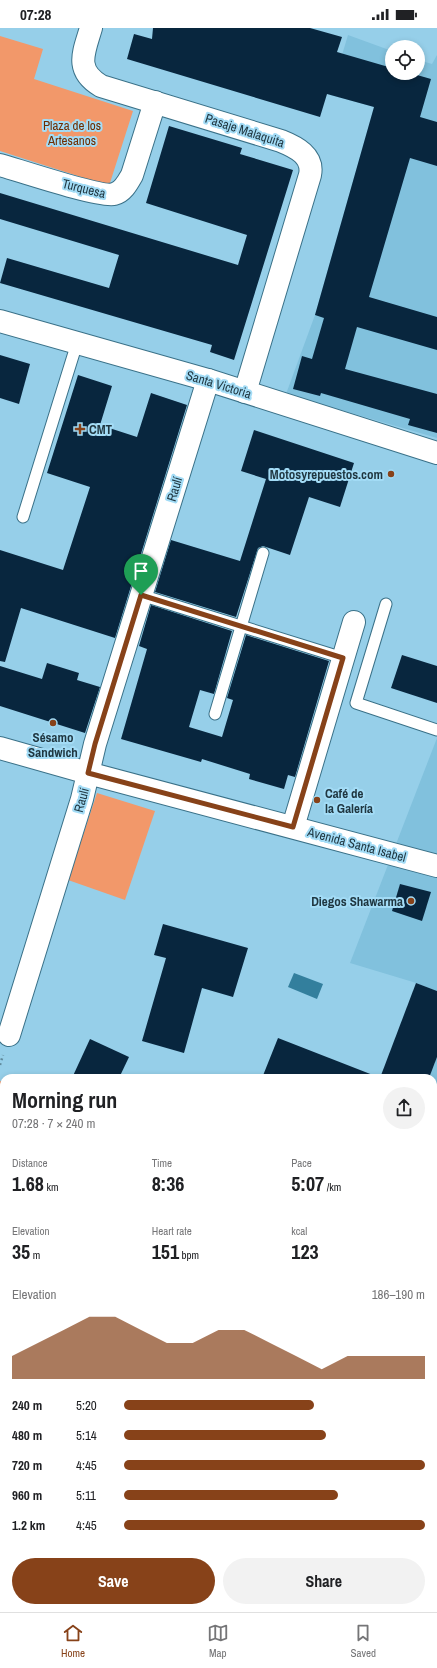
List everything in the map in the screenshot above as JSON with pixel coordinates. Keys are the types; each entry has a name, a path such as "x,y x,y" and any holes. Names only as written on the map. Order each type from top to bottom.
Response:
{"street":[{"name":"Pasaje Malaquita","path":"92,28 83,58 84,67 90,77 101,86 281,141 299,150 305,155 311,164 310,175 245,392"},
{"name":"Turquesa","path":"0,165 98,194 113,195 127,185 132,174 155,102"},
{"name":"Santa Victoria","path":"0,321 208,380 437,453"},
{"name":"Raulí","path":"9,1035 82,799 95,744 208,380"},
{"path":"293,827 354,622"},
{"name":"Avenida Santa Isabel","path":"0,748 437,866"}],"lane":[{"path":"23,517 77,343"},
{"path":"215,714 263,553"},
{"path":"141,595 343,658"},
{"path":"386,604 356,703 437,730"}],"shaded area":[{"path":"348,35 385,48 385,80 425,80 425,62 432,64 437,55 437,438 286,394 315,315 374,107 330,95"},
{"path":"437,738 437,991 413,982 350,963"},
{"path":"294,973 323,984 317,999 288,987"},
{"path":"437,1057 437,1074 431,1074"}],"green space":[{"name":"Plaza de los Artesanos","path":"0,36 43,49 34,79 133,111 109,186 0,151"},
{"path":"97,793 155,811 125,900 68,880"}],"building":[{"path":"153,28 310,28 342,37 337,52 385,66 385,80 425,80 425,77 431,79 420,117 437,122 437,166 410,158 369,297 437,317 437,350 357,327 345,369 437,394 437,433 408,425 410,419 321,393 320,396 293,389 302,356 312,359 324,318 315,315 374,107 327,94 320,117 127,59 134,34 152,39"},
{"path":"169,126 242,148 240,154 293,170 234,360 210,352 212,345 0,283 7,258 109,288 119,255 0,219 0,193 238,265 247,235 146,203"},
{"path":"0,355 30,364 19,404 0,398"},
{"path":"78,375 112,386 100,425 137,437 151,393 187,405 115,638 21,608 5,662 0,661 0,550 63,570 90,487 47,473"},
{"path":"254,430 354,463 340,507 309,497 290,555 263,546 258,548 236,617 155,592 171,540 240,561 266,479 241,471"},
{"path":"151,605 232,631 214,694 200,690 189,727 222,737 233,700 227,698 246,635 329,661 295,777 288,775 284,789 249,779 250,774 202,759 201,762 121,739 147,649 139,646"},
{"path":"402,655 437,666 437,703 391,688"},
{"path":"47,663 79,673 77,680 100,687 85,733 0,706 0,666 42,679"},
{"name":"Diegos Shawarma","path":"400,884 431,892 422,921 392,911"},
{"path":"163,924 248,948 233,997 202,988 184,1053 142,1041 166,958 154,955"},
{"path":"416,983 437,991 437,1057 431,1074 382,1074"},
{"path":"278,1038 370,1074 264,1074"},
{"path":"90,1039 129,1057 121,1074 74,1074"}],"place":[{"name":"CMT","path":"80,429"},
{"name":"Motosyrepuestos.com","path":"391,474"},
{"name":"Sésamo Sandwich","path":"53,723"},
{"name":"Café de la Galería","path":"317,800"},
{"name":"Diegos Shawarma","path":"411,901"}],"route":[{"path":"141,595 343,658 293,827 88,773 95,744 141,595"}]}
